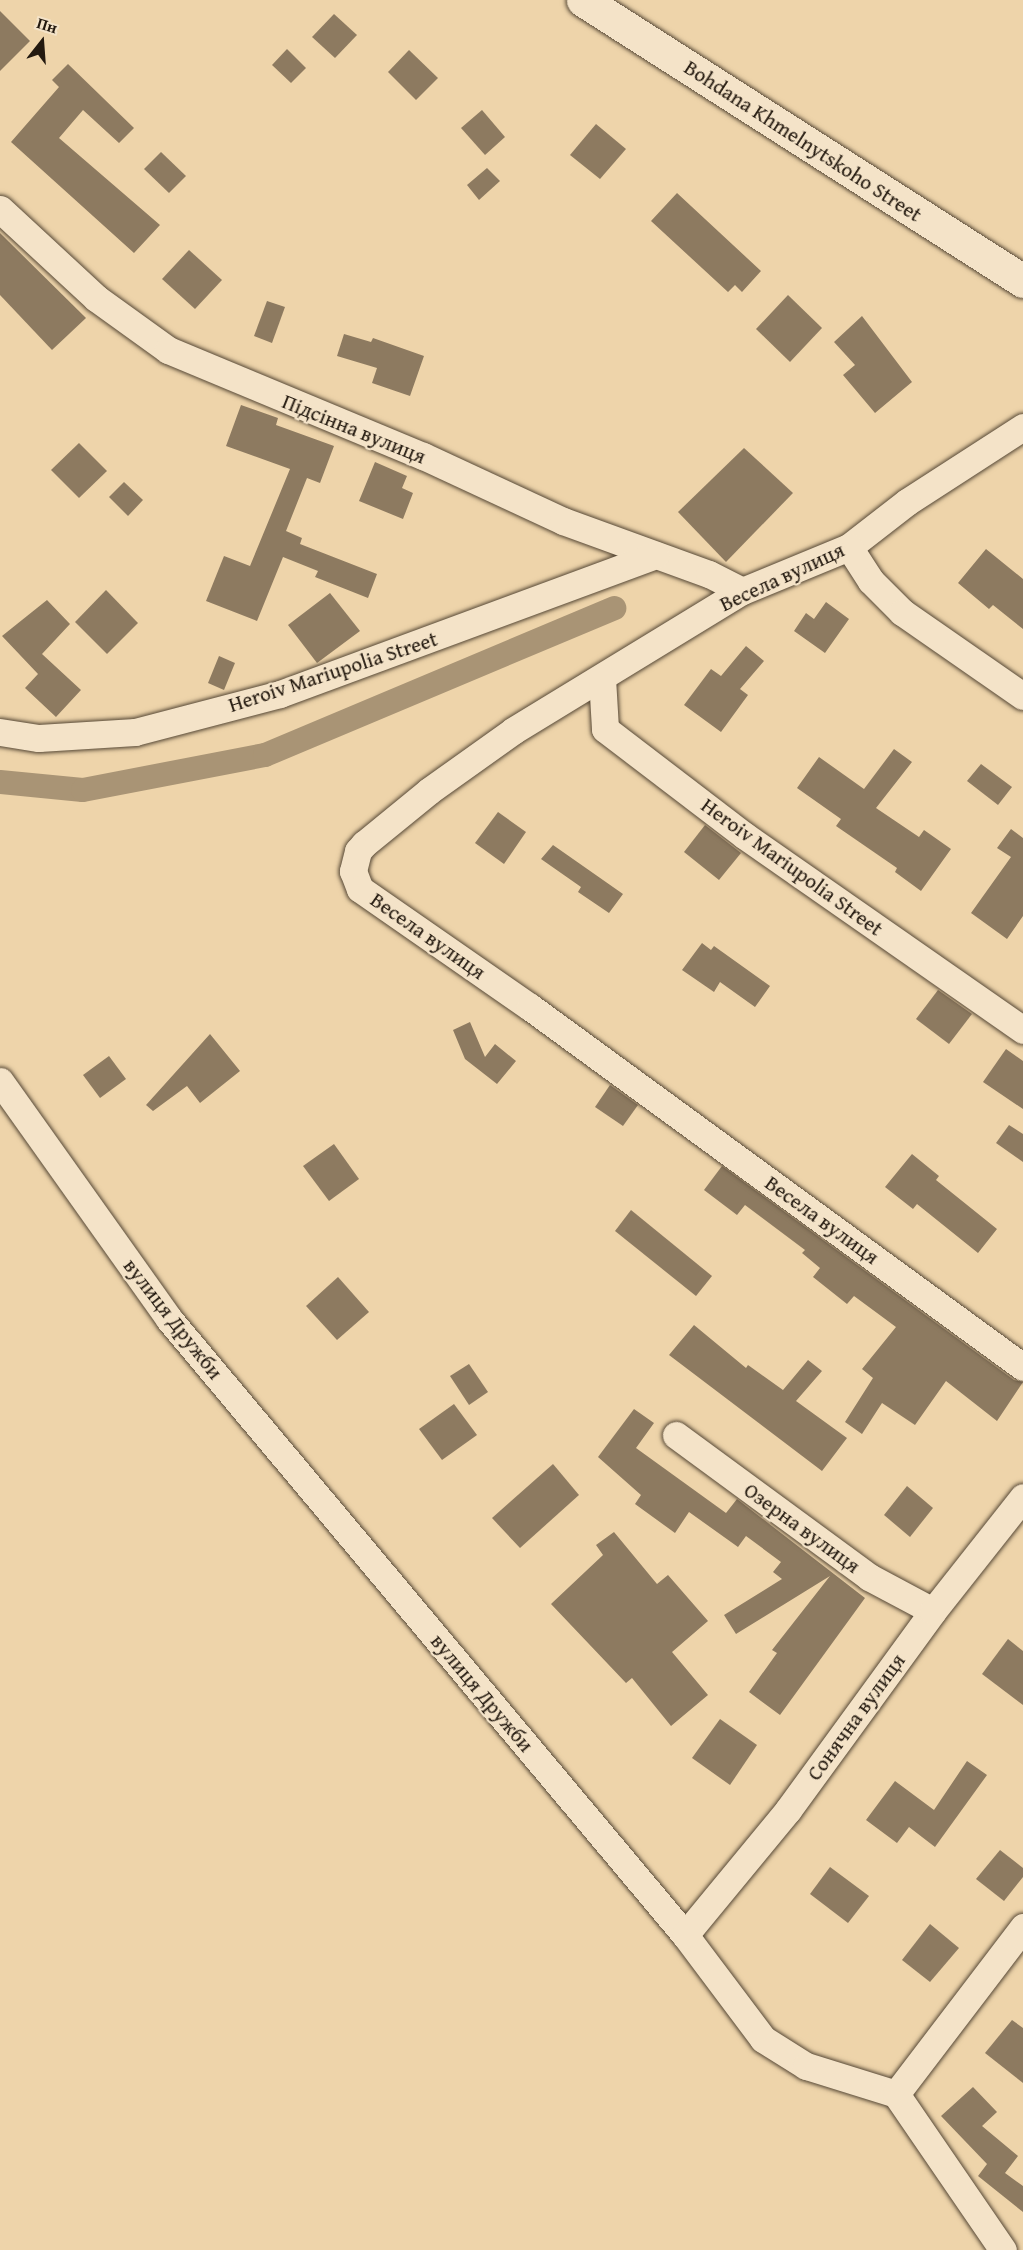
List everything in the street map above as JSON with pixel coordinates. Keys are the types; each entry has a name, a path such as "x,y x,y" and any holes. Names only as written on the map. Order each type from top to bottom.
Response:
{"main road":[{"name":"Bohdana Khmelnytskoho Street","path":"583,0 1023,281"}],"street":[{"name":"Підсінна вулиця","path":"0,209 96,298 168,350 423,456 563,521 709,574 742,591"},
{"name":"Весела вулиця","path":"1023,427 908,502 849,547 742,591 513,731 429,790 364,844 354,861 355,880 360,889 530,1007 1023,1367"},
{"path":"849,547 871,581 902,612 1023,696"},
{"name":"Heroiv Mariupolia Street","path":"0,732 39,738 135,732 269,697 655,555"},
{"name":"Heroiv Mariupolia Street","path":"602,678 605,729 745,836 1023,1030"},
{"name":"вулиця Дружби","path":"0,1081 169,1319 685,1935 763,2038 806,2067 896,2094"},
{"name":"Озерна вулиця","path":"676,1435 869,1577 933,1611"},
{"name":"Сонячна вулиця","path":"685,1935 788,1810 933,1611 1023,1497"},
{"path":"1003,2250 896,2094 1023,1928"}],"building":[{"path":"0,11 30,41 0,71"},
{"path":"334,14 357,35 335,58 312,37"},
{"path":"287,49 306,68 291,83 272,65"},
{"path":"409,50 438,78 416,100 388,72"},
{"path":"68,64 134,128 119,143 83,110 59,138 160,225 134,253 11,142 59,87 52,80"},
{"path":"482,110 505,137 485,155 461,128"},
{"path":"596,124 626,149 600,179 570,155"},
{"path":"161,152 186,176 169,193 144,169"},
{"path":"487,168 500,181 479,200 467,185"},
{"path":"677,193 761,271 742,292 735,285 728,292 651,221"},
{"path":"0,233 86,318 52,350 0,295"},
{"path":"189,250 222,280 195,309 162,279"},
{"path":"788,295 822,328 790,362 756,329"},
{"path":"267,301 285,307 272,343 254,336"},
{"path":"862,316 912,382 875,413 843,375 855,365 834,342"},
{"path":"344,334 371,342 373,338 424,356 410,396 372,383 377,368 337,356"},
{"path":"241,405 278,418 276,425 334,446 320,483 307,478 286,531 302,538 300,544 377,574 368,598 315,577 318,571 283,557 257,621 206,601 224,556 250,566 290,469 226,446"},
{"path":"79,443 107,471 79,498 51,470"},
{"path":"744,448 793,493 726,562 678,512"},
{"path":"375,462 407,476 402,488 413,493 403,519 359,501"},
{"path":"124,482 143,500 128,516 109,497"},
{"path":"986,549 1023,579 1023,629 993,605 989,609 958,583"},
{"path":"106,590 138,623 107,654 75,622"},
{"path":"330,593 360,631 317,663 288,625"},
{"path":"47,600 70,624 42,654 81,690 56,717 25,688 38,674 2,636"},
{"path":"826,602 849,619 825,653 794,631 806,613 814,619"},
{"path":"746,646 764,661 740,689 748,695 721,732 684,705 711,669 721,676"},
{"path":"219,656 235,663 224,690 208,683"},
{"path":"894,749 912,762 876,808 919,837 924,830 951,849 921,891 895,872 897,868 836,826 841,819 797,788 819,757 864,789"},
{"path":"981,764 1012,787 998,805 967,781"},
{"path":"498,812 526,832 504,864 475,843"},
{"path":"705,825 741,853 719,880 684,852"},
{"path":"1011,829 1023,838 1023,916 1007,939 971,913 1011,857 997,848"},
{"path":"553,845 623,894 609,913 578,892 581,887 541,859"},
{"path":"702,943 711,950 714,946 770,986 755,1007 720,982 714,992 682,970"},
{"path":"938,990 972,1014 949,1044 916,1019"},
{"path":"470,1022 485,1057 495,1044 516,1061 497,1084 465,1059 453,1030"},
{"path":"210,1034 240,1071 200,1103 187,1086 153,1111 146,1105"},
{"path":"1006,1049 1023,1061 1023,1109 983,1082"},
{"path":"109,1056 126,1079 100,1098 83,1075"},
{"path":"610,1085 638,1105 623,1126 595,1107"},
{"path":"1009,1125 1023,1134 1023,1162 996,1143"},
{"path":"334,1144 359,1179 329,1201 303,1166"},
{"path":"912,1154 939,1176 936,1180 997,1229 978,1253 917,1204 913,1209 885,1187"},
{"path":"722,1166 1014,1380 1023,1382 997,1421 946,1381 915,1425 882,1403 862,1434 845,1422 873,1378 862,1369 896,1327 854,1296 847,1304 813,1277 820,1268 802,1253 805,1250 745,1205 737,1215 704,1190"},
{"path":"631,1210 712,1276 696,1296 615,1231"},
{"path":"338,1277 369,1312 337,1340 306,1306"},
{"path":"694,1325 746,1368 748,1365 783,1390 808,1360 822,1371 796,1401 847,1438 822,1471 669,1355"},
{"path":"469,1364 488,1392 469,1405 450,1376"},
{"path":"454,1404 477,1435 442,1460 419,1429"},
{"path":"634,1409 654,1423 636,1448 726,1513 737,1499 865,1598 780,1715 749,1692 777,1653 772,1650 830,1576 736,1634 724,1615 782,1579 773,1572 781,1562 746,1536 738,1547 689,1512 675,1533 635,1504 641,1495 598,1457"},
{"path":"553,1464 579,1495 520,1548 492,1518"},
{"path":"907,1486 933,1508 910,1537 884,1515"},
{"path":"614,1532 657,1584 668,1575 708,1621 672,1652 708,1695 671,1726 632,1678 626,1683 551,1604 603,1555 596,1545"},
{"path":"1008,1639 1023,1651 1023,1705 982,1674"},
{"path":"720,1719 757,1745 730,1785 692,1758"},
{"path":"967,1761 987,1775 935,1847 909,1827 897,1843 866,1820 895,1781 934,1810"},
{"path":"1000,1850 1023,1868 1023,1877 1004,1901 976,1879"},
{"path":"830,1867 869,1896 848,1923 810,1894"},
{"path":"930,1924 959,1948 930,1982 902,1960"},
{"path":"1012,2020 1023,2028 1023,2083 985,2053"},
{"path":"973,2087 997,2112 982,2126 1018,2156 1005,2173 1023,2186 1023,2212 978,2176 987,2164 941,2116"}],"waterway":[{"path":"0,782 83,790 265,755 614,608"}]}
